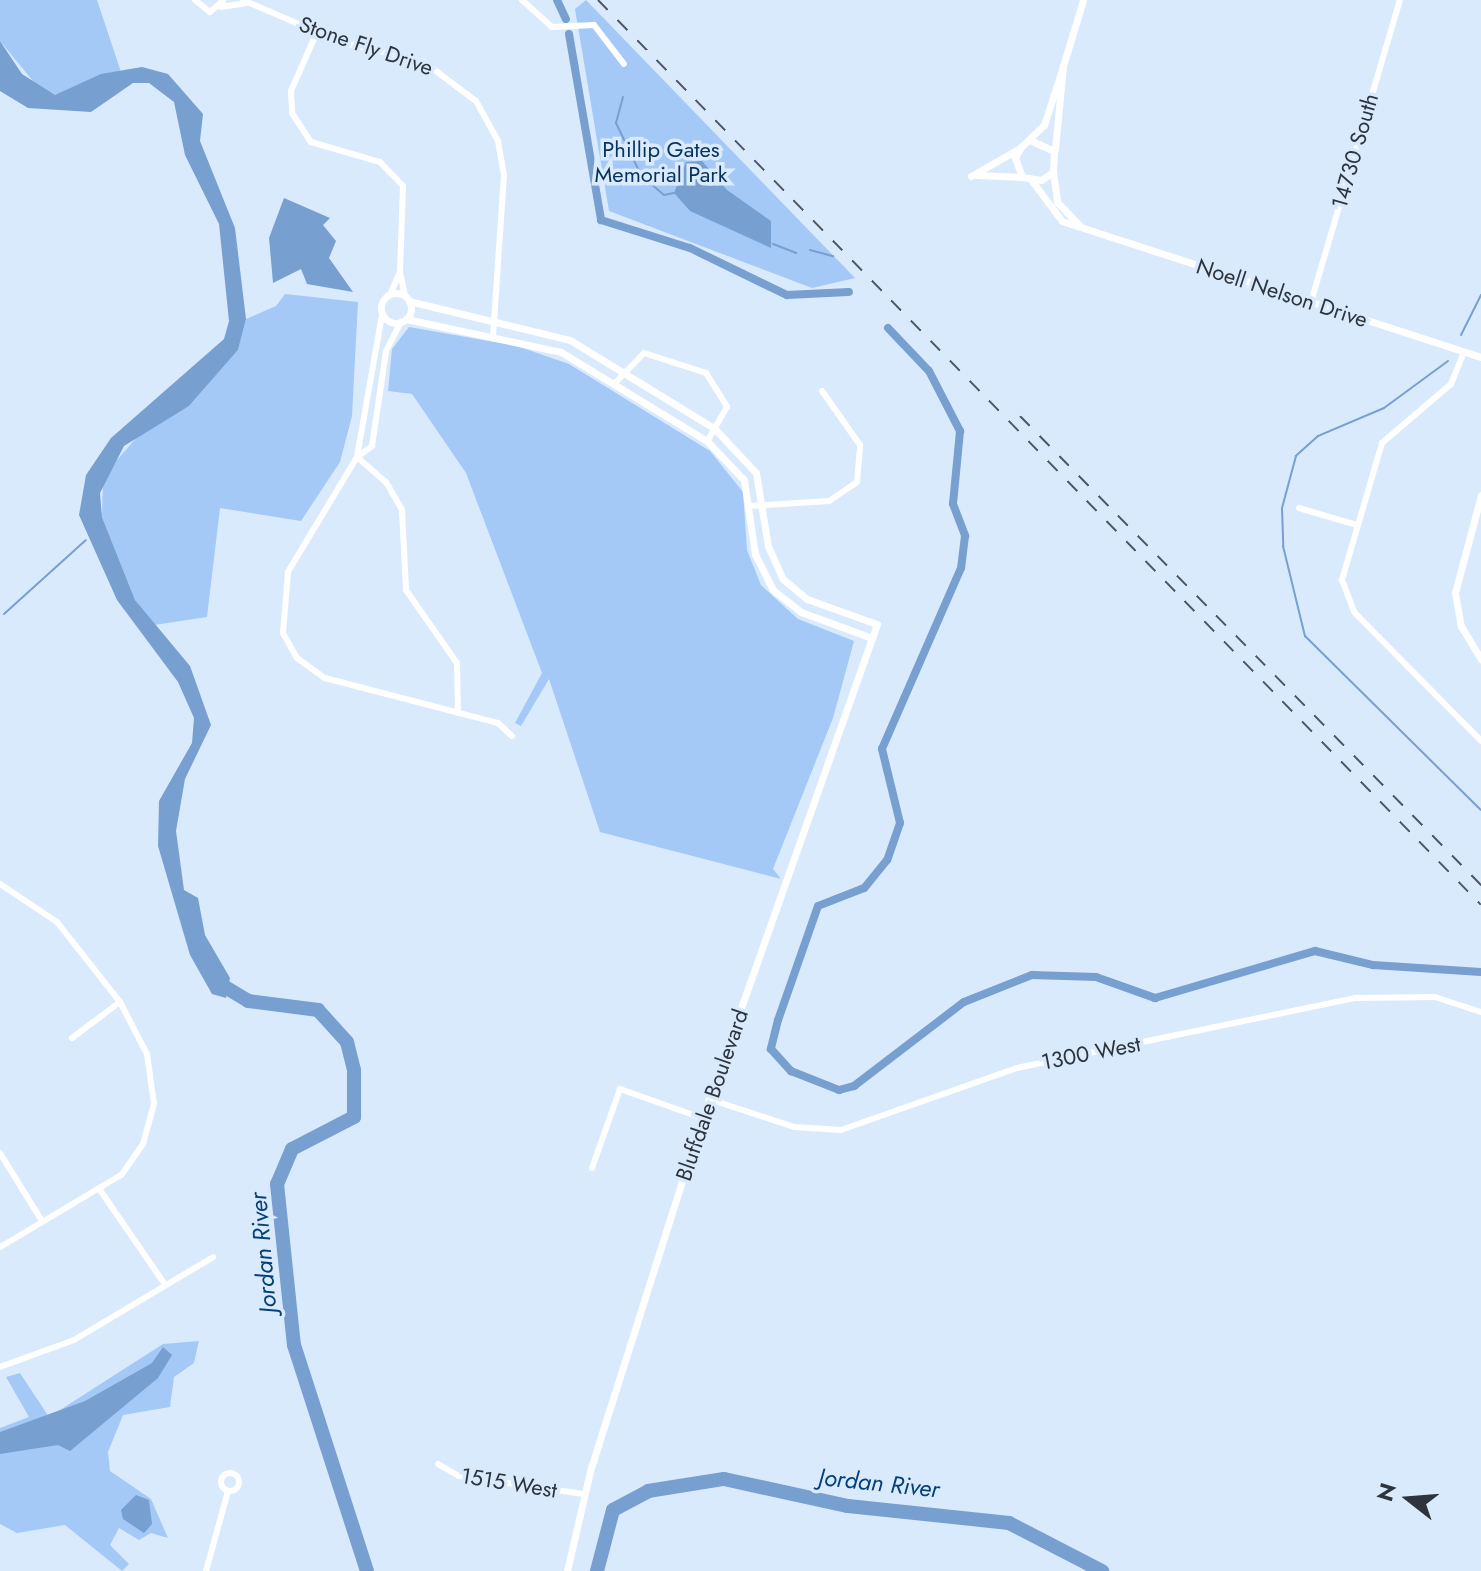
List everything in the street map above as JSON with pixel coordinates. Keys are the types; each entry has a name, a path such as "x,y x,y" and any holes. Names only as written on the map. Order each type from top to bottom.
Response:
{"street":[{"path":"522,0 552,27 594,25 624,64"},
{"path":"1063,66 1053,172 1032,181 1022,177 971,176 1020,148 1046,119 1083,0"},
{"name":"14730 South","path":"1311,302 1400,0"},
{"name":"Stone Fly Drive","path":"194,1 210,12 222,3 245,1 317,32 433,67 482,108 504,175 493,335"},
{"path":"317,32 291,91 294,120 318,145 375,159 400,180 406,204 400,272 382,315 357,457 288,572 279,609 286,640 325,678 498,723 512,736"},
{"path":"1030,140 1054,151"},
{"path":"1020,148 1014,163 1022,177"},
{"name":"Noell Nelson Drive","path":"1053,172 1057,202 1084,229"},
{"name":"Noell Nelson Drive","path":"1032,181 1053,214 1084,229 1481,357"},
{"path":"357,457 372,446 385,356 404,321 407,298 400,272"},
{"path":"390,294 558,336 624,370 715,429 751,464 764,505"},
{"path":"382,315 546,346 616,382 707,441 735,465 750,506 758,565 779,597 810,616 872,638"},
{"path":"1464,352 1451,384 1385,437 1343,574 1349,606 1481,741"},
{"path":"616,382 624,370 644,353 706,373 726,405 707,441"},
{"path":"750,506 829,501 857,482 860,445 822,391"},
{"path":"357,457 386,482 402,510 406,590 457,663 458,713"},
{"path":"1481,495 1455,593 1461,626 1481,659"},
{"name":"Bluffdale Boulevard","path":"567,1571 584,1494 702,1118 877,624 789,585 770,555 764,505"},
{"path":"1299,508 1357,525"},
{"path":"0,885 57,922 120,1002 147,1054 154,1104 131,1164 100,1190 0,1247"},
{"name":"1300 West","path":"709,1099 794,1127 841,1130 1017,1068 1356,998 1426,995 1481,1012"},
{"path":"72,1038 120,1002"},
{"path":"592,1168 620,1089 702,1118"},
{"path":"0,1153 42,1221"},
{"path":"100,1190 164,1283"},
{"path":"0,1367 74,1340 164,1283 213,1257"},
{"name":"1515 West","path":"438,1464 459,1476 584,1494"},
{"path":"206,1571 228,1491"}],"green space":[{"path":"0,0 97,0 121,72 56,95 42,92 0,41"},
{"name":"Phillip Gates Memorial Park","path":"586,0 855,278 812,288 609,211 575,9"},
{"path":"285,294 358,302 352,416 340,462 301,521 220,508 207,617 154,625 135,600 102,517 103,476 144,429 189,406 238,350 246,319 276,306"},
{"path":"409,327 517,346 569,364 710,451 743,492 747,550 761,585 798,619 854,641 833,718 773,869 781,879 600,832 549,679 521,726 515,723 542,673 466,473 412,394 388,391 392,349"},
{"path":"199,1341 194,1363 174,1377 170,1407 123,1415 108,1452 110,1471 151,1499 168,1538 151,1533 139,1540 119,1528 110,1545 129,1564 122,1571 65,1525 17,1533 0,1524 0,1428 29,1417 6,1377 20,1373 49,1417 163,1344"}],"shaded area":[{"path":"0,41 22,74 55,95 101,74 142,67 168,74 203,114 200,141 235,228 246,319 238,350 189,406 124,446 100,493 102,517 135,600 190,666 211,725 185,779 176,831 184,890 198,898 205,935 230,978 226,998 212,994 190,955 158,846 159,801 192,743 194,718 178,682 117,600 79,515 86,475 111,438 224,339 229,321 219,224 185,155 174,102 149,83 133,83 91,112 28,108 0,91"},
{"path":"702,161 727,190 771,221 771,248 690,211 674,193 686,162"},
{"path":"284,198 330,218 323,225 336,241 329,258 353,292 307,284 301,269 273,283 269,238"},
{"path":"163,1347 172,1355 158,1378 70,1451 58,1445 0,1454 0,1432 85,1401 152,1363"},
{"path":"136,1495 149,1500 152,1524 144,1533 123,1519 121,1510"}],"waterway":[{"path":"557,0 566,19"},
{"path":"569,34 601,220 690,248 787,295 849,292"},
{"path":"623,97 616,123 641,175 664,195 674,193"},
{"path":"773,244 796,253"},
{"path":"810,250 833,256"},
{"path":"1461,335 1481,295"},
{"path":"888,328 929,371 960,431 953,504 965,536 961,568 882,749 900,823 887,860 864,888 818,906 778,1020 771,1049 791,1071 839,1090 854,1086 964,1002 1032,975 1096,977 1155,998 1315,951 1373,965 1481,972"},
{"path":"1448,361 1384,408 1318,436 1296,456 1282,508 1283,546 1305,636 1481,810"},
{"path":"4,614 86,540"},
{"name":"Jordan River","path":"215,981 248,1001 318,1010 347,1042 354,1070 354,1117 292,1149 277,1184 294,1345 367,1571"},
{"name":"Jordan River","path":"597,1571 613,1510 648,1491 724,1479 848,1506 1009,1523 1102,1571"}],"railway":[{"path":"598,0 1481,905"},
{"path":"1020,416 1481,885"}]}
